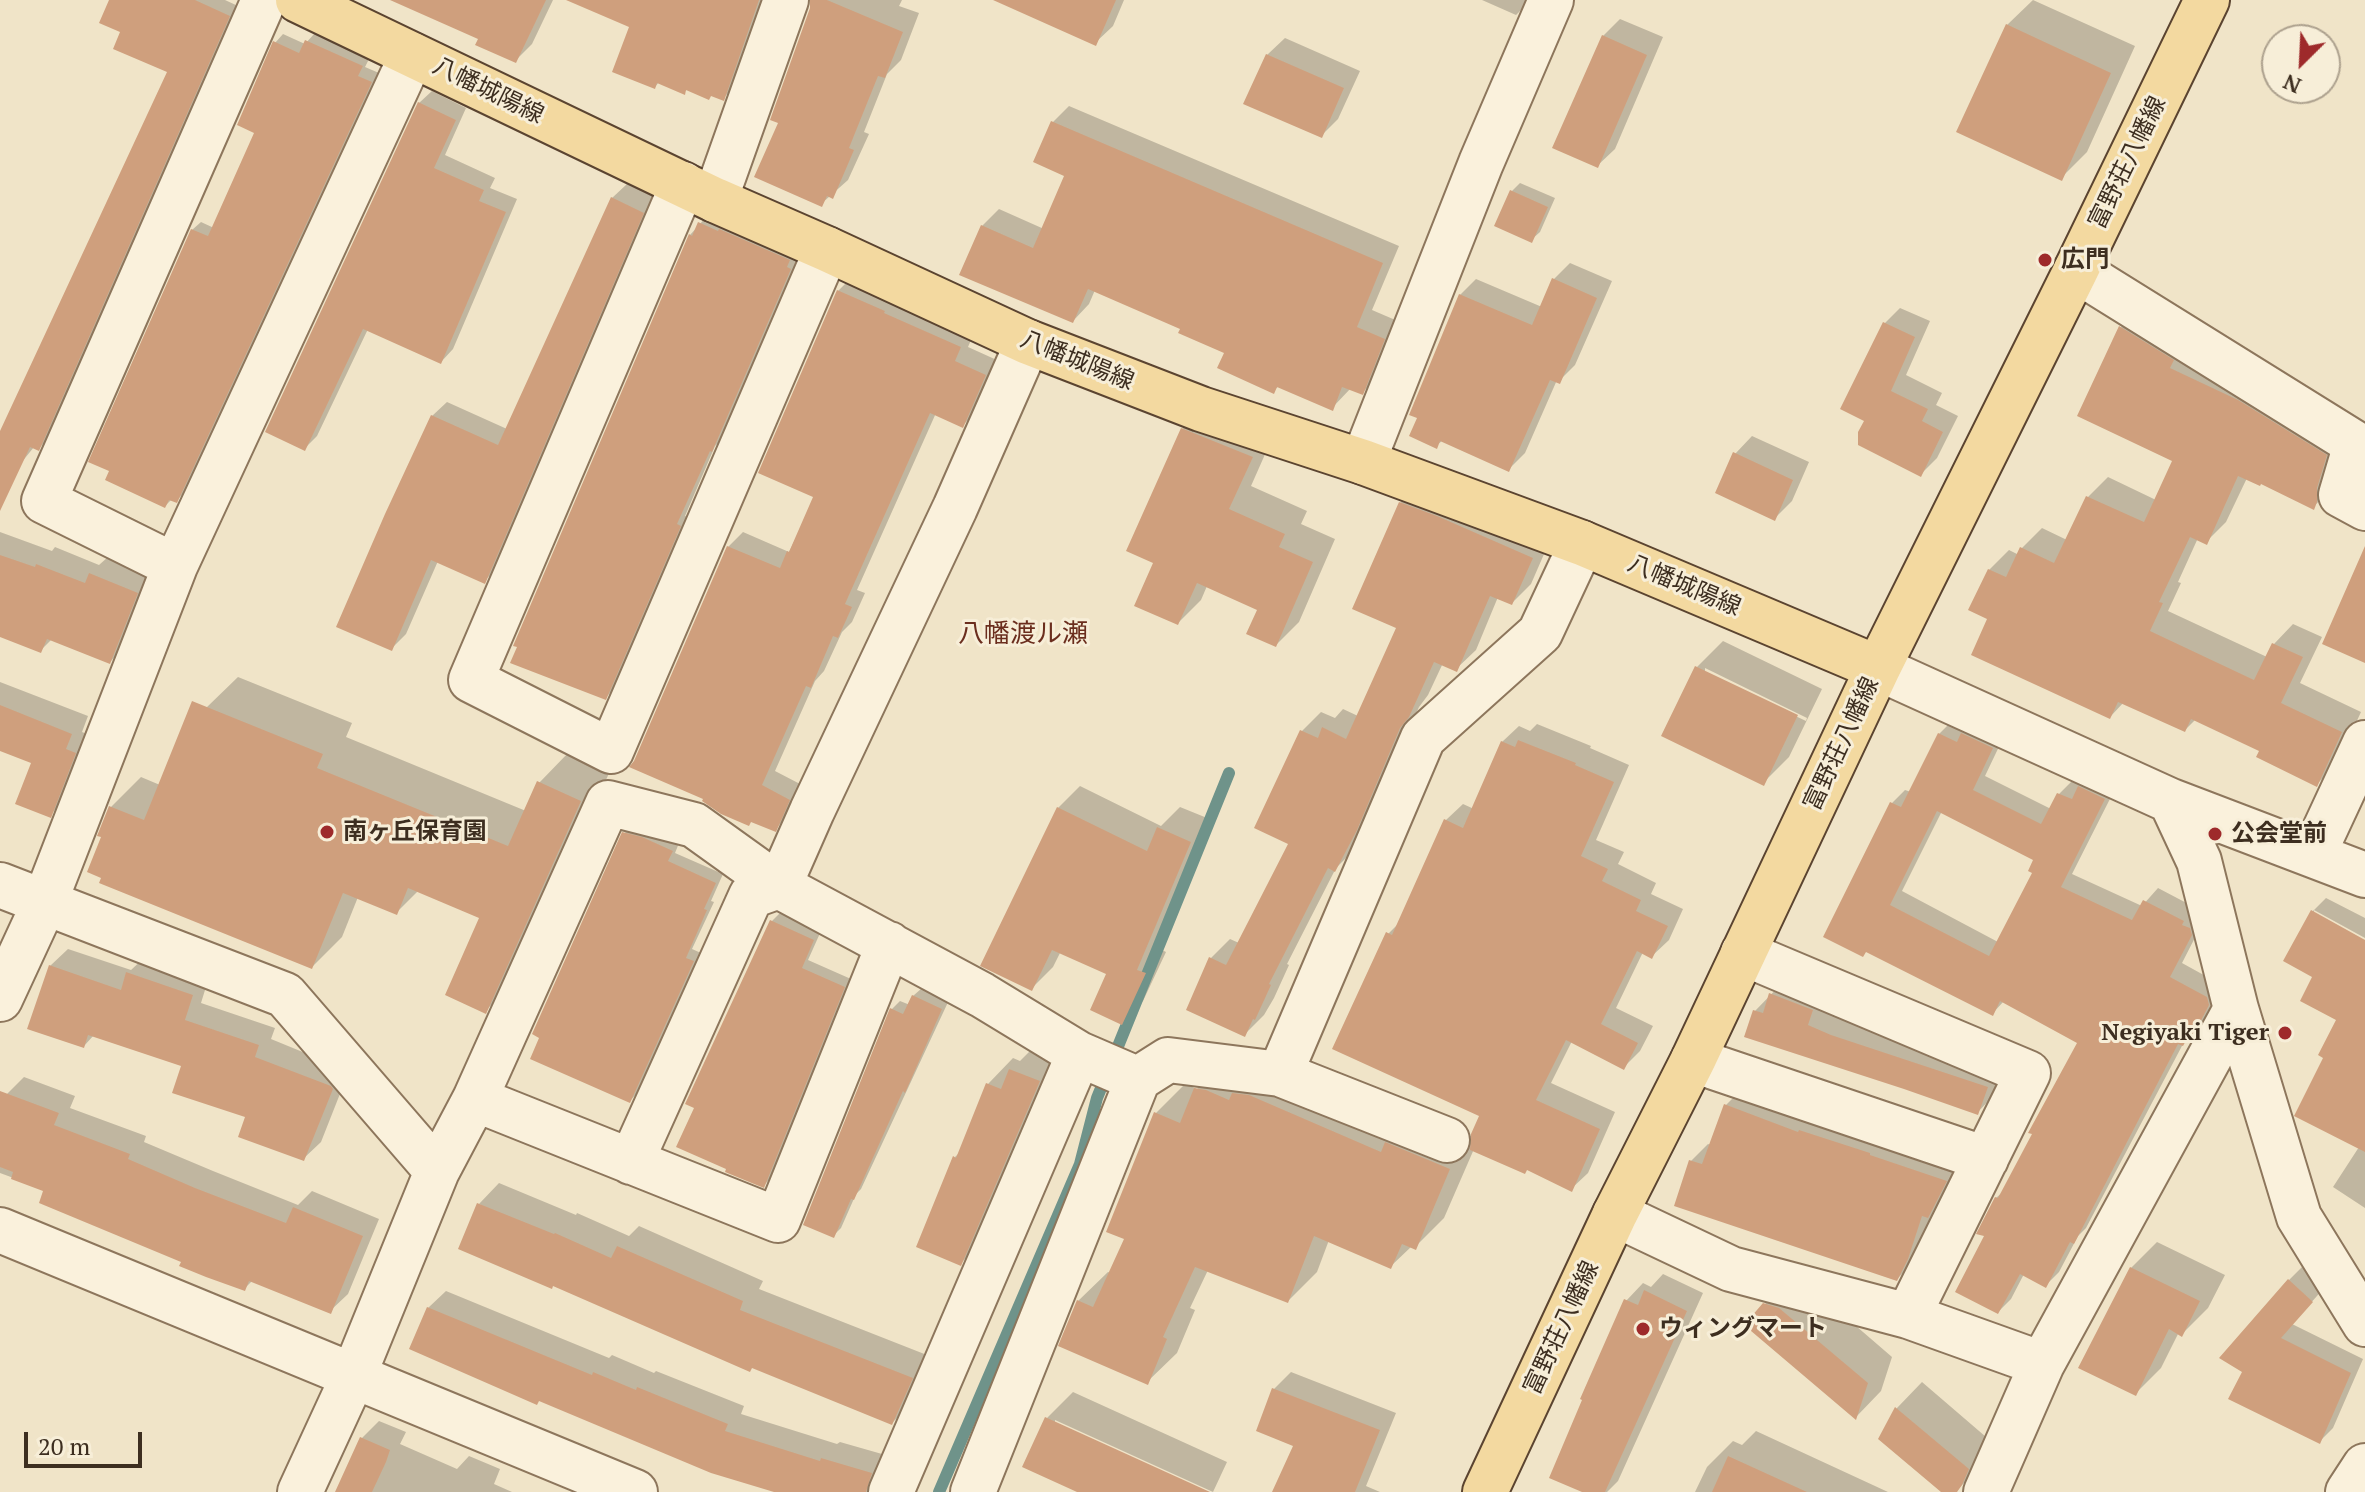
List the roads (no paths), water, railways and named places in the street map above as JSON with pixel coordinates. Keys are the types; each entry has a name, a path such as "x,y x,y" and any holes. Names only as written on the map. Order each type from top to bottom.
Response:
{"main road":[{"name":"八幡城陽線","path":"298,0 699,192 1028,342 1201,409 1363,462 1582,543 1878,668"},
{"name":"富野荘八幡線","path":"1485,1492 1878,668 2207,0"}],"street":[{"path":"175,566 44,501 264,0"},
{"path":"786,0 471,680 611,751 827,249"},
{"path":"1363,462 1481,163 1551,0"},
{"path":"0,999 44,904 175,566 412,55"},
{"path":"2076,270 2356,444 2341,495 2365,508"},
{"path":"631,1162 751,896 779,886 955,508 1028,342"},
{"path":"1280,1074 1423,738 1540,633 1582,543"},
{"path":"1878,668 2171,801 2365,875"},
{"path":"2313,855 2365,743"},
{"path":"2171,801 2199,861 2236,1009 2299,1217 2365,1324"},
{"path":"300,1492 353,1377 437,1171 475,1099 608,803 694,825 779,886 1112,1068 1168,1060 1280,1074 1447,1140"},
{"path":"0,885 285,995 437,1171"},
{"path":"475,1099 778,1220 889,944"},
{"path":"1743,953 2028,1073 1908,1316"},
{"path":"1986,1492 2042,1364 2236,1009"},
{"path":"1693,1060 1986,1159"},
{"path":"891,1492 1112,1068"},
{"path":"973,1492 1112,1068"},
{"path":"1615,1214 1731,1269 1908,1316 2042,1364"},
{"path":"0,1230 635,1492"},
{"path":"2348,1492 2365,1466"}],"waterway":[{"path":"939,1492 1080,1164 1097,1098 1229,773"}],"place":[{"name":"広門","path":"2045,260"},
{"name":"南ヶ丘保育園","path":"327,832"},
{"name":"公会堂前","path":"2215,834"},
{"name":"Negiyaki Tiger","path":"2285,1033"},
{"name":"ウィングマート","path":"1643,1329"}],"district":[{"name":"八幡渡ル瀬","path":"1023,635"}]}
